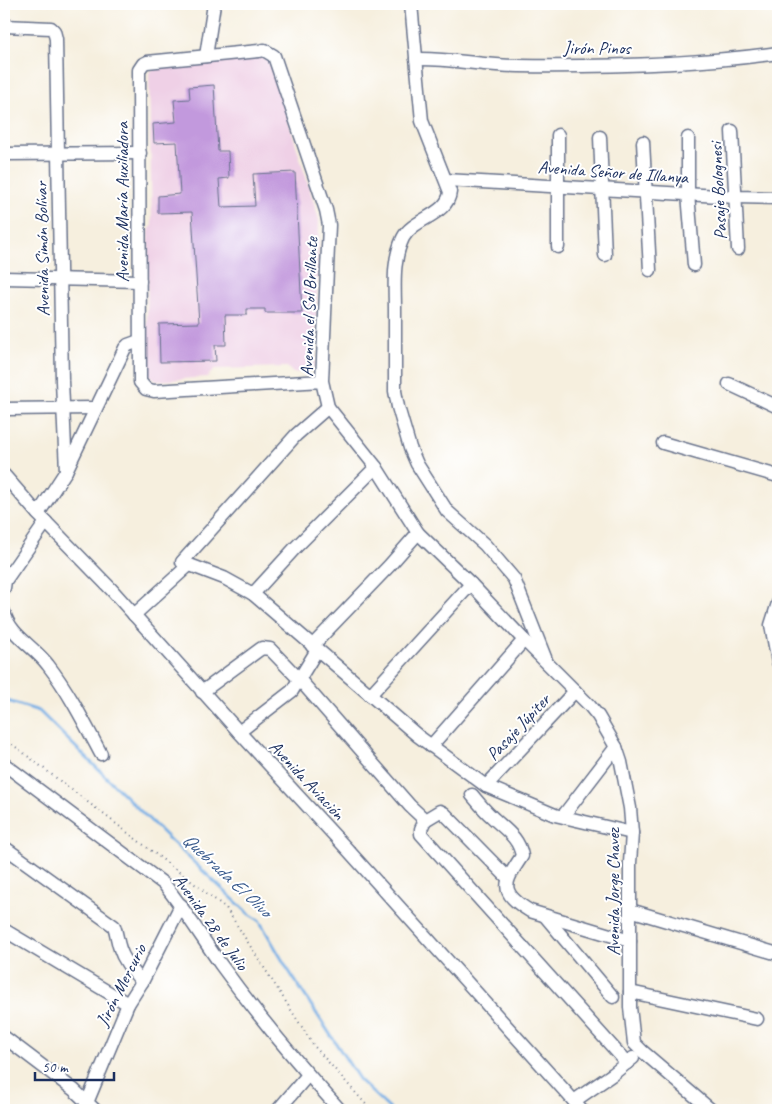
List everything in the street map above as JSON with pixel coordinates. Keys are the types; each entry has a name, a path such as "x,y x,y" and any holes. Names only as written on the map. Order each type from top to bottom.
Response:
{"street":[{"path":"206,56 214,4"},
{"path":"411,4 422,121 446,180 450,198 438,210 406,232 395,262 395,390 398,407 410,448 417,464 447,511 485,545 514,579 548,665"},
{"name":"Avenida Simón Bolívar","path":"4,26 51,28 56,39 63,409 66,471"},
{"name":"Avenida el Sol Brillante","path":"206,56 264,50 274,56 326,210 329,225 322,381 328,407 376,467 418,533 471,584 548,665"},
{"name":"Jirón Pinos","path":"416,59 439,58 517,66 617,66 686,63 778,53"},
{"name":"Avenida María Auxiliadora","path":"206,56 147,62 142,64 139,70 140,382 146,389 154,391 322,381"},
{"name":"Pasaje Bolognesi","path":"732,131 738,250"},
{"path":"558,135 558,246"},
{"path":"600,137 605,254"},
{"path":"688,138 688,194 694,265"},
{"path":"643,142 650,270"},
{"path":"4,154 140,153"},
{"name":"Avenida Señor de Illanya","path":"446,180 778,198"},
{"path":"4,278 140,281"},
{"path":"4,588 5,581 42,518 66,471 124,348 139,341"},
{"path":"729,384 778,407"},
{"path":"328,407 296,435 182,562 224,578 253,594 431,746 486,786 562,816 632,833"},
{"path":"4,409 95,408"},
{"path":"664,443 778,476"},
{"path":"253,594 296,547 376,467"},
{"name":"Avenida Aviación","path":"4,475 134,615 578,1105"},
{"path":"238,732 292,691 314,648 418,533"},
{"path":"134,615 190,565"},
{"path":"370,695 471,584"},
{"path":"778,603 771,625 778,662"},
{"path":"4,612 14,632 48,664 79,712 101,754"},
{"path":"431,746 524,640"},
{"path":"202,692 262,648 270,649 299,679 410,806 425,820"},
{"name":"Avenida Jorge Chavez","path":"548,665 598,716 616,747 624,780 632,833 630,863 630,992 634,1043 712,1110"},
{"name":"Pasaje Júpiter","path":"486,786 575,691"},
{"path":"562,816 616,747"},
{"name":"Avenida 28 de Julio","path":"4,764 156,877 181,905 221,964 308,1075 340,1110"},
{"path":"472,795 514,837 520,847 522,856 508,878 507,887 521,906 530,912 630,941"},
{"path":"508,878 443,812 440,811 425,820 421,829 422,834 627,1063"},
{"path":"4,847 114,926 120,950 126,962 142,982"},
{"name":"Jirón Mercurio","path":"88,1108 128,1004 142,982 181,905"},
{"path":"630,910 778,954"},
{"path":"545,916 613,997"},
{"path":"4,930 128,1004"},
{"path":"630,992 757,1019"},
{"path":"4,1037 74,1090 88,1108"},
{"path":"578,1105 642,1051"},
{"path":"278,1110 308,1075"}],"shaded area":[{"path":"261,56 270,61 319,220 315,365 309,371 293,373 287,367 215,369 207,377 157,381 146,371 149,231 152,226 149,73 159,65"}],"building":[{"path":"214,85 218,151 228,151 229,178 219,179 221,207 255,206 253,174 295,172 302,313 265,313 265,309 247,309 247,315 225,315 226,345 215,345 216,361 160,362 159,324 199,323 192,212 158,213 158,196 180,194 177,142 154,143 153,124 176,122 174,100 190,99 189,87"}],"waterway":[{"name":"Quebrada El Olivo","path":"4,700 39,711 170,840 249,914 259,920 287,968 361,1082 391,1110"}]}
